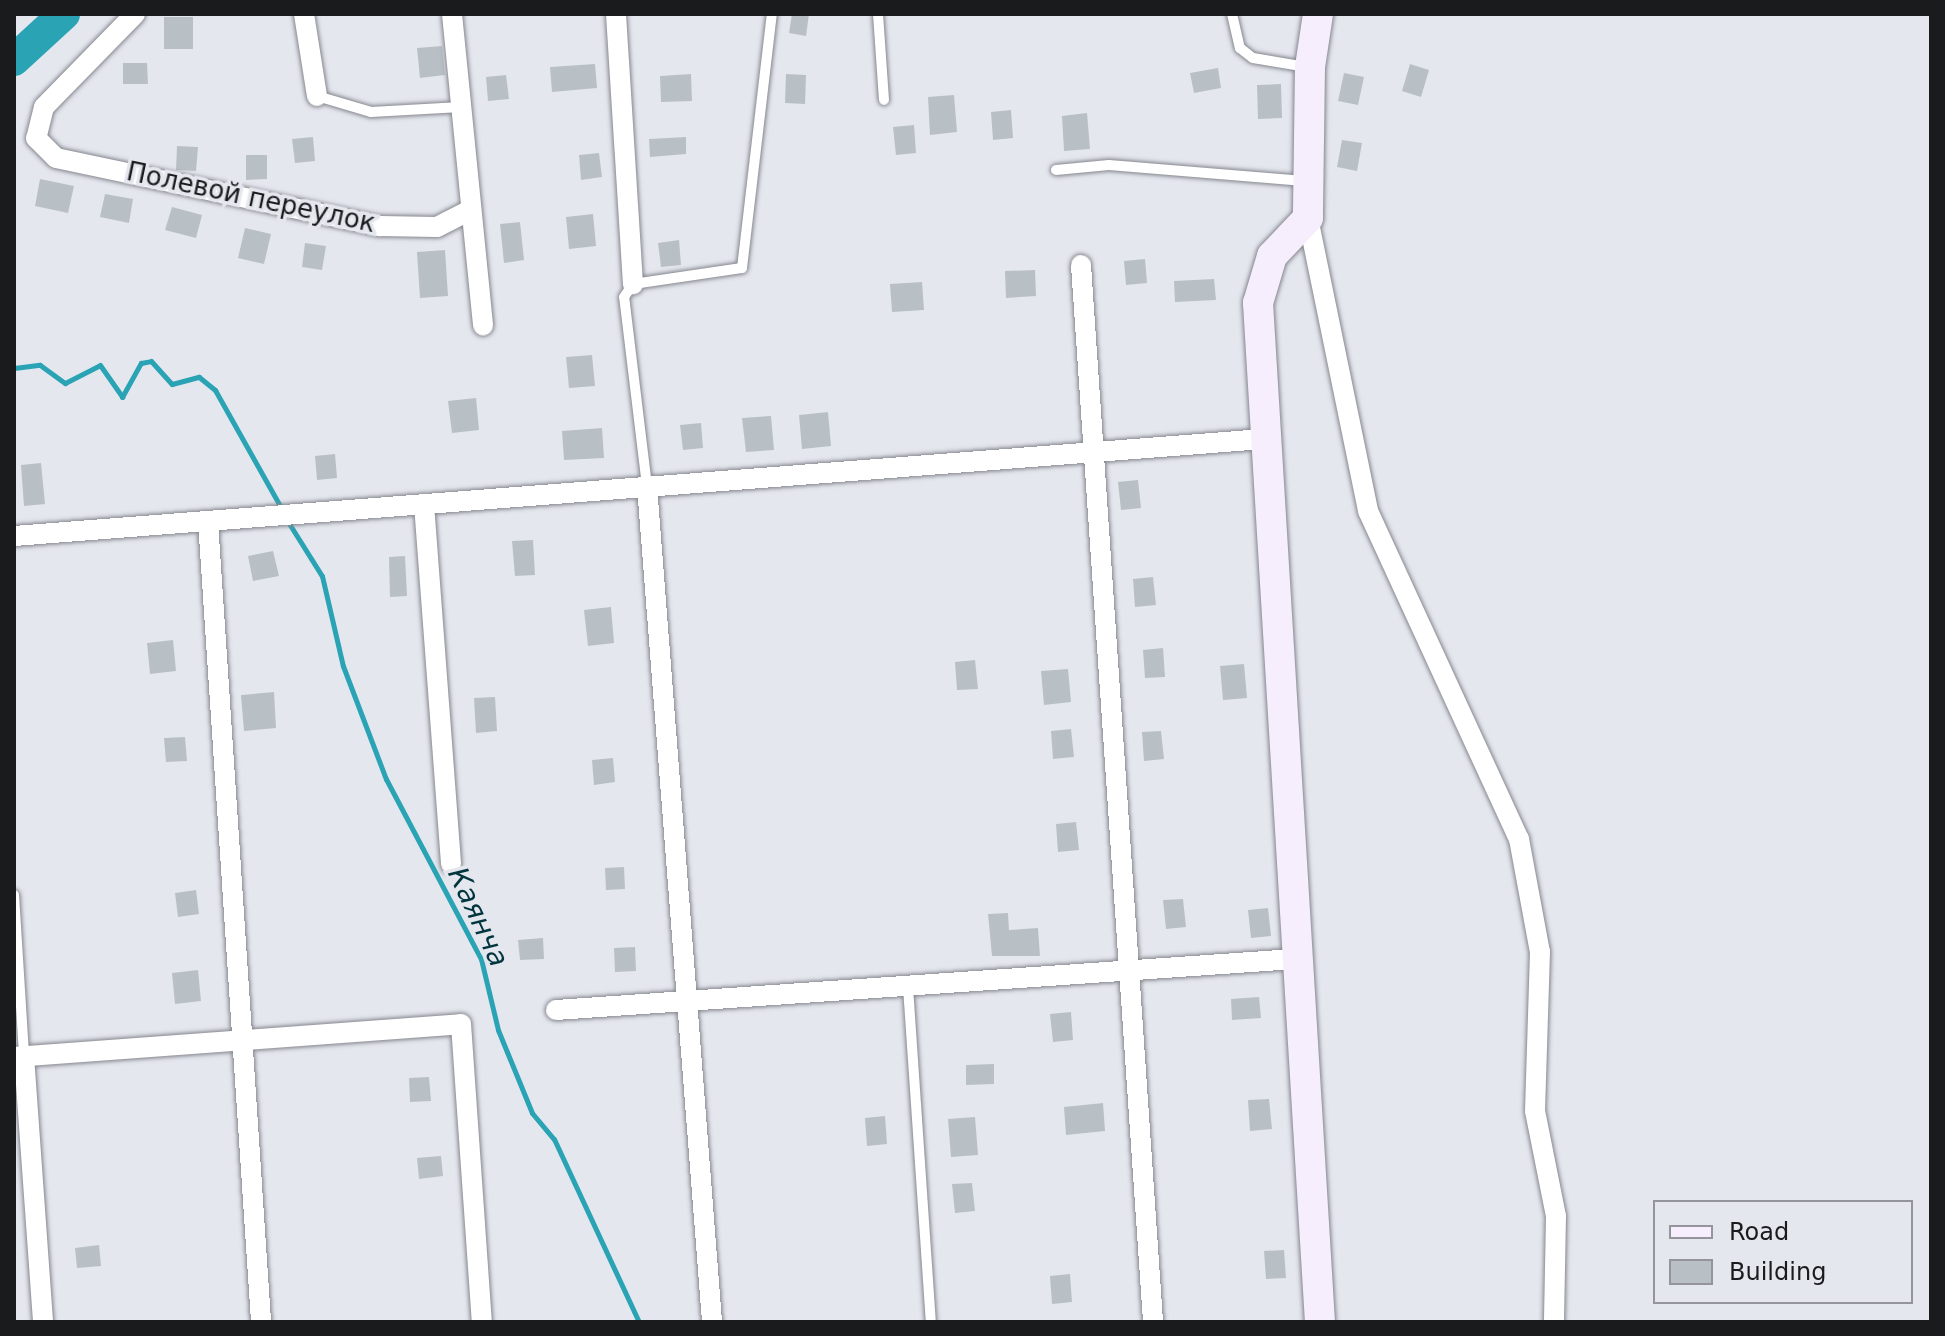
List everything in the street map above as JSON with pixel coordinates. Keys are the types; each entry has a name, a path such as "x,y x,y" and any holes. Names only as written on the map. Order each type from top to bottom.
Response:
{"street":[{"name":"Полевой переулок","path":"135,14 44,107 36,138 56,158 380,226 437,227 471,210"},
{"path":"304,14 317,96"},
{"path":"452,14 483,325"},
{"path":"616,14 633,284"},
{"path":"1318,14 1310,68 1306,181 1308,218 1368,511 1519,839 1540,952 1535,1111 1556,1216 1554,1322"},
{"path":"1308,218 1272,256 1258,303 1294,959 1320,1322"},
{"path":"1081,265 1089,452 1153,1322"},
{"path":"14,536 1264,439"},
{"path":"647,486 712,1322"},
{"path":"424,504 451,864"},
{"path":"208,521 261,1322"},
{"path":"556,1010 1294,959"},
{"path":"43,1322 19,1057 461,1024 482,1322"}],"lane":[{"path":"647,486 624,322 624,297 633,284 742,268 772,14"},
{"path":"878,14 884,100"},
{"path":"1232,14 1240,48 1253,58 1310,68"},
{"path":"317,96 371,112 461,107"},
{"path":"1056,170 1109,165 1306,181"},
{"path":"14,895 19,1057"},
{"path":"908,987 931,1322"}],"building":[{"path":"792,14 809,14 806,36 789,33"},
{"path":"164,17 193,17 193,49 164,49"},
{"path":"442,46 445,75 420,78 417,48"},
{"path":"123,63 147,63 148,84 123,84"},
{"path":"595,64 597,88 552,92 550,67"},
{"path":"1410,64 1429,70 1421,97 1402,91"},
{"path":"1218,68 1221,88 1194,93 1190,73"},
{"path":"1344,73 1364,77 1358,105 1338,101"},
{"path":"691,74 692,101 661,102 660,76"},
{"path":"786,74 806,75 805,104 785,103"},
{"path":"506,75 509,99 488,101 486,77"},
{"path":"1281,84 1282,118 1258,119 1257,85"},
{"path":"954,95 957,132 930,135 928,97"},
{"path":"1011,110 1013,138 993,140 991,112"},
{"path":"1087,113 1090,149 1064,151 1062,116"},
{"path":"914,125 916,153 896,155 893,127"},
{"path":"313,137 315,161 295,163 292,139"},
{"path":"686,137 686,154 650,157 649,139"},
{"path":"1342,140 1362,143 1357,171 1337,167"},
{"path":"177,146 198,147 196,171 176,170"},
{"path":"599,153 602,177 581,180 579,155"},
{"path":"246,155 267,155 267,179 246,180"},
{"path":"40,179 74,186 68,213 35,206"},
{"path":"105,194 133,199 129,223 100,217"},
{"path":"172,207 202,215 196,238 165,230"},
{"path":"593,214 596,246 569,249 566,217"},
{"path":"520,222 524,260 504,263 500,224"},
{"path":"245,228 271,234 264,264 238,258"},
{"path":"679,240 681,265 661,267 658,243"},
{"path":"305,243 326,246 322,270 302,267"},
{"path":"445,250 448,296 420,298 417,252"},
{"path":"1145,259 1147,283 1126,285 1124,261"},
{"path":"1035,270 1036,296 1006,298 1005,271"},
{"path":"1214,279 1216,300 1175,302 1174,281"},
{"path":"922,282 924,310 892,312 890,284"},
{"path":"592,355 595,386 569,388 566,357"},
{"path":"476,398 479,430 452,433 448,401"},
{"path":"828,412 831,446 802,449 799,415"},
{"path":"771,416 774,450 746,452 742,418"},
{"path":"701,423 703,448 683,450 680,425"},
{"path":"602,428 604,458 564,460 562,431"},
{"path":"335,454 337,478 317,480 315,456"},
{"path":"41,463 45,504 24,506 21,465"},
{"path":"1138,480 1141,508 1121,510 1118,482"},
{"path":"533,540 535,575 515,576 512,541"},
{"path":"273,551 279,576 253,581 248,556"},
{"path":"405,556 407,596 390,597 389,557"},
{"path":"1153,577 1156,605 1135,607 1133,579"},
{"path":"611,607 614,643 588,646 584,610"},
{"path":"173,640 176,671 150,674 147,643"},
{"path":"1163,648 1165,677 1145,678 1143,650"},
{"path":"975,660 978,689 957,690 955,662"},
{"path":"1244,664 1247,698 1223,700 1220,666"},
{"path":"1068,669 1071,702 1044,705 1041,671"},
{"path":"274,692 276,728 244,731 241,695"},
{"path":"495,697 497,731 476,733 474,698"},
{"path":"1071,729 1074,757 1053,759 1051,731"},
{"path":"1161,731 1164,759 1144,761 1142,732"},
{"path":"185,737 187,761 166,762 164,738"},
{"path":"613,758 615,782 594,785 592,760"},
{"path":"1076,822 1079,850 1058,852 1056,824"},
{"path":"624,867 625,889 606,890 605,868"},
{"path":"196,890 199,914 178,917 175,893"},
{"path":"1183,899 1186,927 1166,929 1163,900"},
{"path":"1268,908 1271,936 1251,938 1248,910"},
{"path":"1008,913 1009,930 1038,928 1040,956 992,956 988,914"},
{"path":"543,938 544,959 520,960 518,940"},
{"path":"635,947 636,971 615,972 614,948"},
{"path":"198,970 201,1001 175,1004 172,973"},
{"path":"1259,997 1261,1018 1232,1020 1231,999"},
{"path":"1071,1012 1073,1040 1053,1042 1050,1014"},
{"path":"994,1064 994,1084 966,1085 966,1065"},
{"path":"429,1077 431,1101 410,1102 409,1078"},
{"path":"1269,1099 1272,1129 1250,1131 1248,1100"},
{"path":"1103,1103 1105,1131 1066,1135 1064,1107"},
{"path":"885,1116 887,1144 867,1146 865,1118"},
{"path":"975,1117 978,1155 951,1157 948,1119"},
{"path":"441,1156 443,1176 419,1179 417,1158"},
{"path":"972,1183 975,1211 955,1213 952,1184"},
{"path":"99,1245 101,1266 77,1268 75,1248"},
{"path":"1284,1250 1286,1278 1266,1279 1264,1251"},
{"path":"1070,1274 1072,1302 1052,1304 1050,1276"}],"waterway":[{"path":"14,60 64,14"},
{"name":"Каянча","path":"14,368 40,365 65,383 100,365 122,397 141,363 151,361 172,384 199,377 215,390 283,511"},
{"name":"Каянча","path":"290,525 322,576 343,666 386,779 481,959 498,1030 532,1113 554,1139 639,1322"}]}
